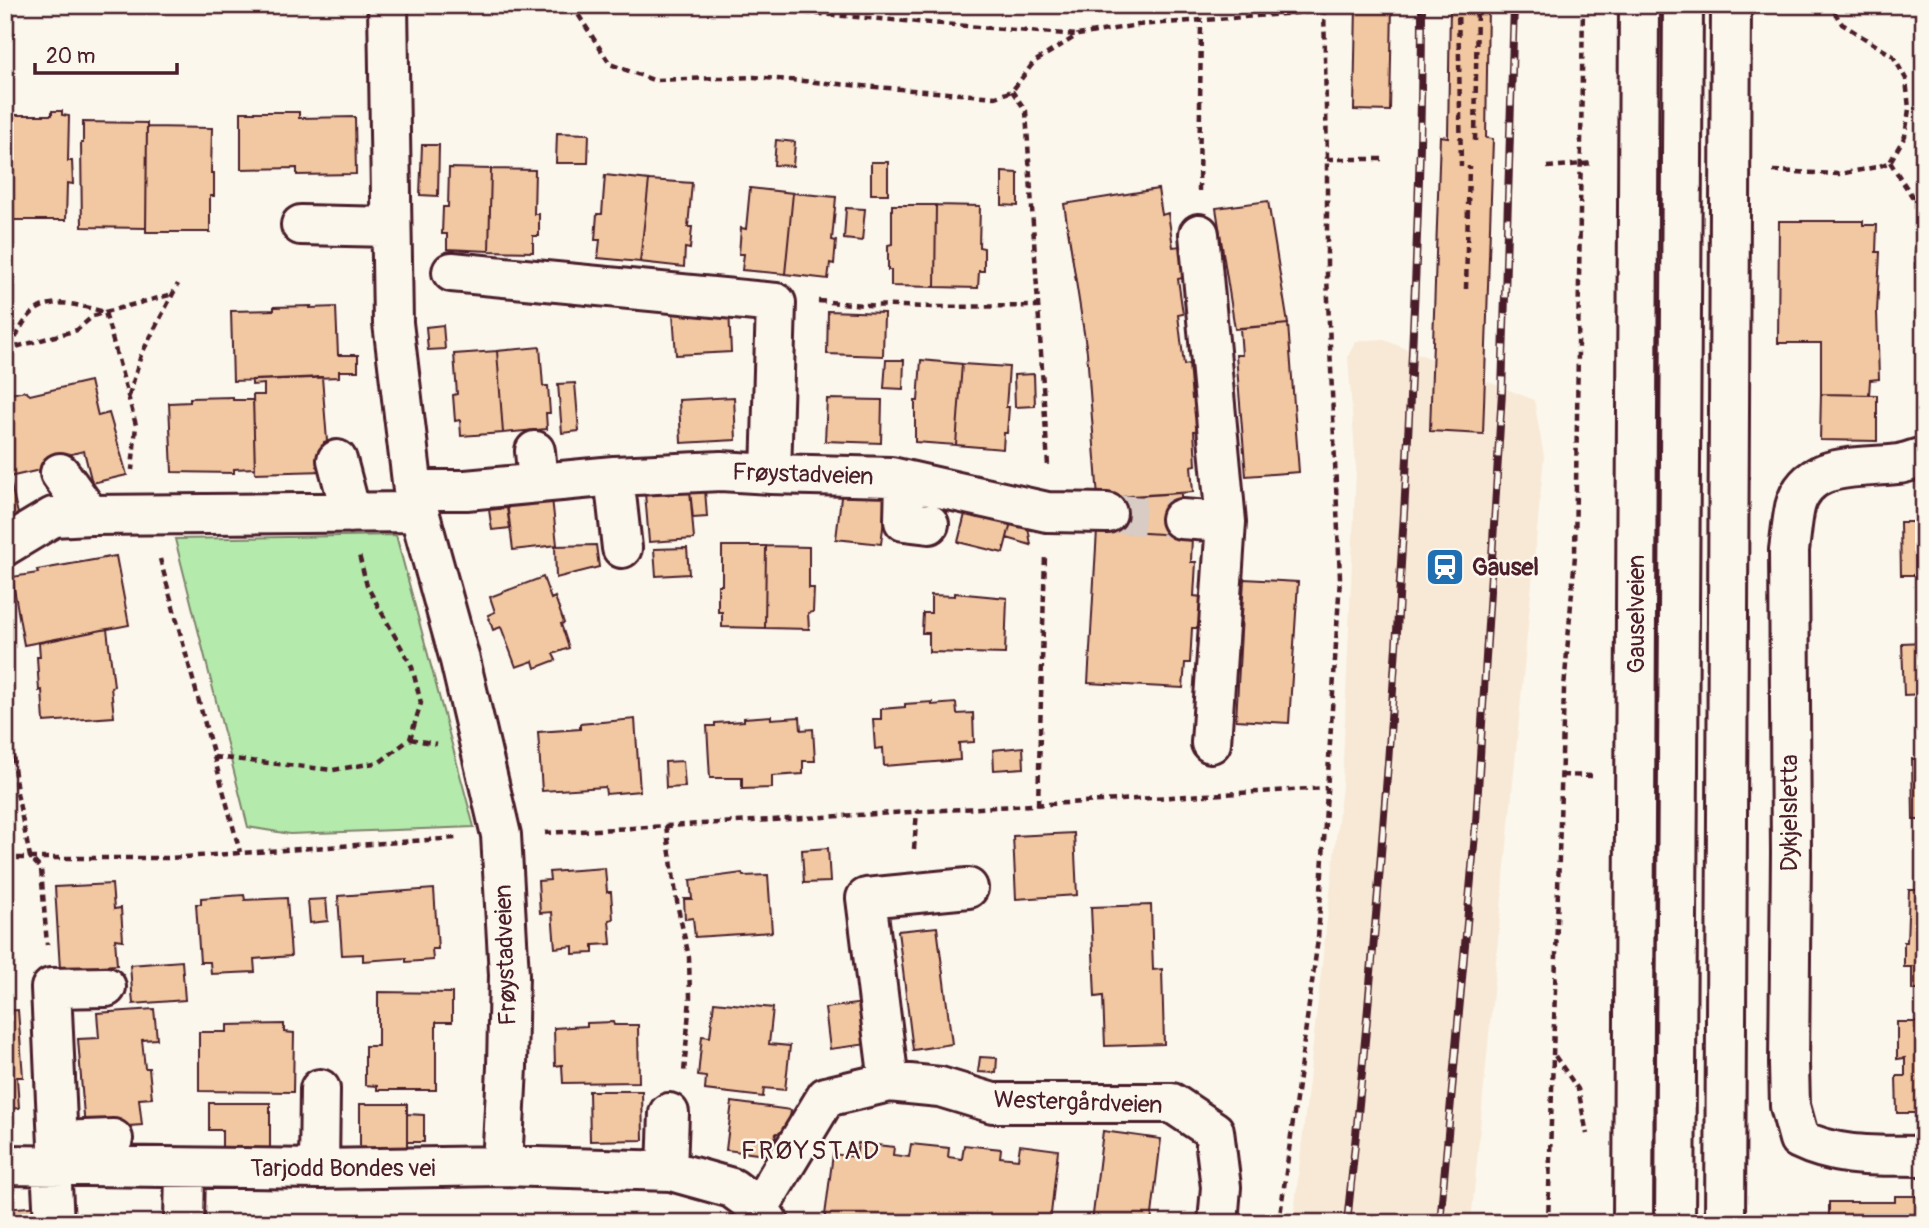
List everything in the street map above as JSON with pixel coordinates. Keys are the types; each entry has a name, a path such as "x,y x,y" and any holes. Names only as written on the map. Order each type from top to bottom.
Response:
{"street":[{"name":"Frøystadveien","path":"388,5 393,323 415,501 460,660 501,835 509,975 502,1166"},
{"name":"Gauselveien","path":"1633,1223 1639,5"},
{"path":"1675,1223 1683,5"},
{"path":"1725,1223 1731,5"},
{"path":"301,225 391,228"},
{"path":"1199,234 1226,522 1211,743"},
{"path":"452,272 776,303 771,474"},
{"name":"Dykjelsletta","path":"1924,457 1899,464 1857,466 1826,472 1810,482 1796,504 1789,550 1791,853 1788,993 1790,1106 1800,1139 1821,1150 1850,1155 1924,1156"},
{"path":"337,460 351,513"},
{"name":"Frøystadveien","path":"415,501 466,490 537,467 614,476 721,471 891,477 1047,512 1107,513"},
{"path":"60,473 90,515"},
{"path":"614,476 622,548"},
{"path":"905,480 904,521 929,524"},
{"path":"5,546 53,517 351,513 415,501"},
{"path":"1181,519 1226,522"},
{"path":"889,1082 866,898 968,888"},
{"path":"54,1223 56,1158 51,988 106,987"},
{"name":"Westergårdveien","path":"764,1215 826,1097 889,1082 940,1087 993,1103 1172,1103 1214,1131 1220,1187 1218,1223"},
{"path":"318,1169 320,1089"},
{"path":"667,1171 669,1113"},
{"path":"56,1158 113,1139"},
{"name":"Tarjodd Bondes vei","path":"5,1165 56,1158 185,1168 502,1166"},
{"path":"502,1166 667,1171 732,1188 764,1215"},
{"path":"184,1223 185,1168"}],"path":[{"path":"572,5 610,64 653,80 754,77 996,97 1012,91 1034,62 1078,35"},
{"path":"709,5 1078,35 1138,25 1201,22 1324,8 1327,276 1340,579 1318,939 1279,1223"},
{"path":"1458,5 1461,166"},
{"path":"1475,141 1477,5"},
{"path":"1548,1223 1564,690 1575,555 1583,5"},
{"path":"1772,171 1839,174 1877,167 1890,162 1905,136 1909,109 1906,79 1893,57 1842,24 1830,5"},
{"path":"1199,234 1201,22"},
{"path":"1012,91 1026,111 1049,491 1038,804"},
{"path":"1327,159 1382,159"},
{"path":"1890,162 1917,204 1916,270 1924,270"},
{"path":"1547,167 1595,163"},
{"path":"1466,289 1469,166"},
{"path":"129,396 141,355 178,284"},
{"path":"8,349 77,330 93,316 105,312 173,294"},
{"path":"776,303 824,300 864,305 932,307 1037,306"},
{"path":"8,349 17,331 38,307 53,301 105,312"},
{"path":"105,312 136,425 130,483 143,515 240,852"},
{"path":"214,757 333,771 380,762 410,739 421,703 412,667 367,586 351,513"},
{"path":"5,685 17,793 30,857 41,869 51,988"},
{"path":"1561,775 1605,776"},
{"path":"5,858 170,858 501,835 1327,788"},
{"path":"666,826 678,908 689,957 691,997 682,1087 669,1113"},
{"path":"1554,1056 1578,1090 1589,1143"}],"shaded area":[{"path":"1382,339 1534,400 1544,457 1471,1223 1293,1223 1342,785 1356,469 1348,356 1356,341"}],"green space":[{"path":"396,535 474,827 290,834 248,827 175,539"}],"building":[{"path":"1356,5 1392,5 1390,111 1354,110"},
{"path":"1450,5 1488,5 1486,138 1493,139 1483,434 1430,431 1440,136 1448,137"},
{"path":"52,111 62,111 62,115 69,116 68,161 72,161 73,184 67,183 66,220 5,220 5,115 52,115"},
{"path":"241,112 299,112 299,118 355,117 356,174 297,175 297,168 241,169"},
{"path":"83,122 147,123 146,228 82,227"},
{"path":"147,127 212,128 211,173 214,173 214,196 210,196 210,232 146,232"},
{"path":"557,133 589,134 588,163 556,163"},
{"path":"776,140 795,142 793,166 774,165"},
{"path":"422,145 439,145 438,196 420,195"},
{"path":"871,162 888,162 888,194 871,194"},
{"path":"449,168 491,169 489,251 447,249 447,234 442,234 443,207 448,207"},
{"path":"491,169 535,170 534,214 539,214 539,236 533,236 533,252 489,251"},
{"path":"1002,172 1018,173 1018,206 1002,205"},
{"path":"605,175 649,180 640,262 598,258 600,240 595,240 597,214 602,214"},
{"path":"649,180 692,183 688,227 692,227 690,249 685,248 684,267 640,262"},
{"path":"750,188 793,193 785,274 742,270 744,254 739,254 741,228 746,229"},
{"path":"1158,189 1162,215 1168,213 1173,247 1181,246 1187,277 1178,279 1183,314 1178,315 1184,365 1189,364 1192,399 1201,398 1203,430 1194,431 1196,465 1191,466 1193,492 1098,498 1087,352 1064,204"},
{"path":"793,193 836,197 832,240 836,241 834,264 830,263 828,279 785,274"},
{"path":"1268,201 1288,324 1235,329 1216,208"},
{"path":"892,205 936,205 935,287 891,286 888,245 892,244"},
{"path":"936,205 980,206 979,247 984,248 984,271 979,271 978,288 935,287"},
{"path":"846,208 865,209 862,241 844,239"},
{"path":"1779,221 1863,221 1863,225 1877,225 1876,252 1880,252 1877,312 1879,379 1870,380 1869,395 1821,394 1821,343 1778,343"},
{"path":"311,306 310,308 336,307 338,355 358,355 358,371 339,371 339,377 233,381 231,311"},
{"path":"729,309 731,352 676,355 673,313"},
{"path":"828,311 884,313 883,356 827,354"},
{"path":"1288,324 1299,472 1246,476 1236,355 1242,355 1240,328"},
{"path":"443,325 445,349 428,350 426,327"},
{"path":"540,347 543,386 548,386 550,413 546,413 547,429 503,433 497,351"},
{"path":"497,351 503,433 461,436 460,420 455,421 453,395 457,394 454,354"},
{"path":"886,360 904,360 903,389 884,388"},
{"path":"921,360 962,364 956,445 915,442 915,401 918,401"},
{"path":"962,364 1009,367 1006,407 1009,407 1003,449 956,445"},
{"path":"1034,374 1035,406 1015,407 1014,375"},
{"path":"322,377 327,441 324,442 325,471 255,473 253,395 264,395 264,384 252,385 252,380"},
{"path":"90,381 98,416 109,413 127,475 92,483 84,451 47,460 49,468 9,477 21,526 5,530 5,395 25,391 30,395"},
{"path":"575,383 579,431 562,433 558,384"},
{"path":"1821,394 1877,395 1877,441 1820,440"},
{"path":"233,397 233,400 253,400 255,468 234,469 234,473 172,472 169,403 190,402 190,398"},
{"path":"734,397 736,440 681,443 679,400"},
{"path":"827,399 882,400 881,443 825,441"},
{"path":"705,489 707,517 693,518 690,490"},
{"path":"842,489 887,495 881,544 836,539"},
{"path":"690,490 694,539 649,542 645,493"},
{"path":"1181,493 1181,535 1107,531 1108,498"},
{"path":"552,498 557,545 513,550 507,502"},
{"path":"507,508 510,528 492,530 489,510"},
{"path":"966,510 1011,522 1003,553 958,542"},
{"path":"1922,516 1924,579 1923,575 1901,575 1900,522 1922,522"},
{"path":"1011,522 1028,527 1031,545 1007,538"},
{"path":"1097,530 1192,536 1191,562 1196,562 1194,596 1202,597 1200,628 1192,628 1190,663 1185,663 1183,688 1088,683"},
{"path":"596,545 599,567 556,578 555,546"},
{"path":"722,546 766,546 765,628 722,627 722,612 718,612 718,585 722,585"},
{"path":"766,546 809,547 809,588 814,588 813,612 808,613 809,629 765,628"},
{"path":"687,548 689,574 656,576 654,549"},
{"path":"116,556 129,625 24,645 12,577"},
{"path":"543,577 551,599 555,597 569,648 553,654 556,660 535,668 533,661 516,667 501,627 493,630 488,615 495,612 490,597"},
{"path":"1244,579 1298,582 1289,723 1236,720"},
{"path":"955,593 1007,598 1005,654 929,652 929,633 922,633 923,613 931,613 931,595 955,596"},
{"path":"107,629 114,686 111,687 114,717 44,722 42,690 39,691 39,643"},
{"path":"1924,642 1924,694 1904,695 1902,643"},
{"path":"932,702 932,705 956,703 957,714 973,713 974,742 959,743 960,760 884,766 883,748 875,749 873,719 881,719 881,709"},
{"path":"771,716 771,719 800,717 801,730 813,729 815,761 803,761 803,774 772,776 772,788 742,789 742,778 710,778 707,726 744,721 744,718"},
{"path":"635,719 640,791 606,794 605,787 542,791 538,732 580,729 580,724"},
{"path":"1023,747 1024,768 994,770 993,750"},
{"path":"1912,759 1924,759 1924,820 1913,820"},
{"path":"683,761 685,787 666,788 665,762"},
{"path":"1074,833 1077,895 1016,899 1013,836"},
{"path":"828,848 830,882 804,883 802,850"},
{"path":"605,868 607,892 611,892 611,944 593,945 593,953 573,954 573,946 555,948 552,912 540,913 538,881 550,880 549,872"},
{"path":"742,873 743,876 768,875 772,932 695,937 693,918 685,919 684,899 692,899 690,880"},
{"path":"112,884 114,909 121,908 123,940 115,939 117,965 100,966 101,973 79,975 79,967 60,969 55,887"},
{"path":"434,889 438,949 432,949 433,960 406,962 406,958 363,961 363,954 342,955 338,896"},
{"path":"1909,890 1924,890 1924,990 1912,990 1912,967 1904,967"},
{"path":"244,895 245,900 287,898 291,956 254,959 255,972 211,974 210,962 200,962 196,904 201,904 201,898"},
{"path":"326,899 328,921 310,923 308,900"},
{"path":"1151,905 1153,970 1162,969 1164,1044 1105,1046 1103,996 1095,997 1091,907"},
{"path":"937,927 952,1044 913,1050 898,931"},
{"path":"182,961 185,1000 133,1004 130,965"},
{"path":"378,992 452,993 452,1022 436,1022 436,1090 377,1090 377,1086 365,1085 365,1046 378,1046"},
{"path":"714,1002 773,1008 769,1044 790,1046 785,1090 764,1088 763,1097 705,1090 706,1077 698,1076 702,1036 710,1037"},
{"path":"863,1003 868,1044 830,1049 825,1008"},
{"path":"154,1009 157,1039 142,1040 145,1068 149,1068 152,1098 139,1099 142,1125 85,1129 78,1039 99,1038 97,1013"},
{"path":"18,1010 23,1077 17,1077 19,1108 5,1109 5,1011"},
{"path":"613,1022 614,1025 638,1025 639,1082 563,1083 562,1065 555,1066 554,1028"},
{"path":"1897,1022 1924,1022 1924,1113 1897,1113 1896,1076 1905,1076 1905,1058 1897,1059"},
{"path":"284,1024 284,1032 294,1033 293,1092 199,1091 199,1032 227,1032 227,1025"},
{"path":"980,1057 997,1058 996,1073 978,1072"},
{"path":"589,1091 642,1091 643,1140 590,1141"},
{"path":"732,1102 791,1110 788,1134 776,1133 773,1156 726,1150"},
{"path":"209,1103 270,1103 270,1152 222,1152 222,1130 209,1130"},
{"path":"360,1104 407,1104 407,1152 360,1151"},
{"path":"407,1114 424,1115 424,1142 407,1142"},
{"path":"1103,1131 1161,1139 1151,1223 1092,1223"},
{"path":"858,1143 894,1147 893,1155 909,1157 911,1144 949,1148 948,1157 962,1159 964,1145 1001,1149 1000,1157 1018,1159 1020,1145 1058,1150 1050,1223 824,1223 833,1154 856,1157"},
{"path":"1895,1196 1924,1196 1924,1223 1829,1223 1829,1202 1895,1202"},
{"path":"40,1206 41,1223 5,1223 5,1209"},
{"path":"164,1217 165,1223 128,1223 128,1221"},
{"path":"270,1218 306,1223 270,1223"}],"tunnel":[{"path":"1107,513 1181,519"}],"railway":[{"path":"1347,1223 1376,914 1399,604 1416,250 1422,5"},
{"path":"1440,1223 1476,823 1502,392 1514,5"}],"place":[{"name":"Gausel","path":"1445,567"}],"district":[{"name":"FRØYSTAD","path":"811,1150"}]}
